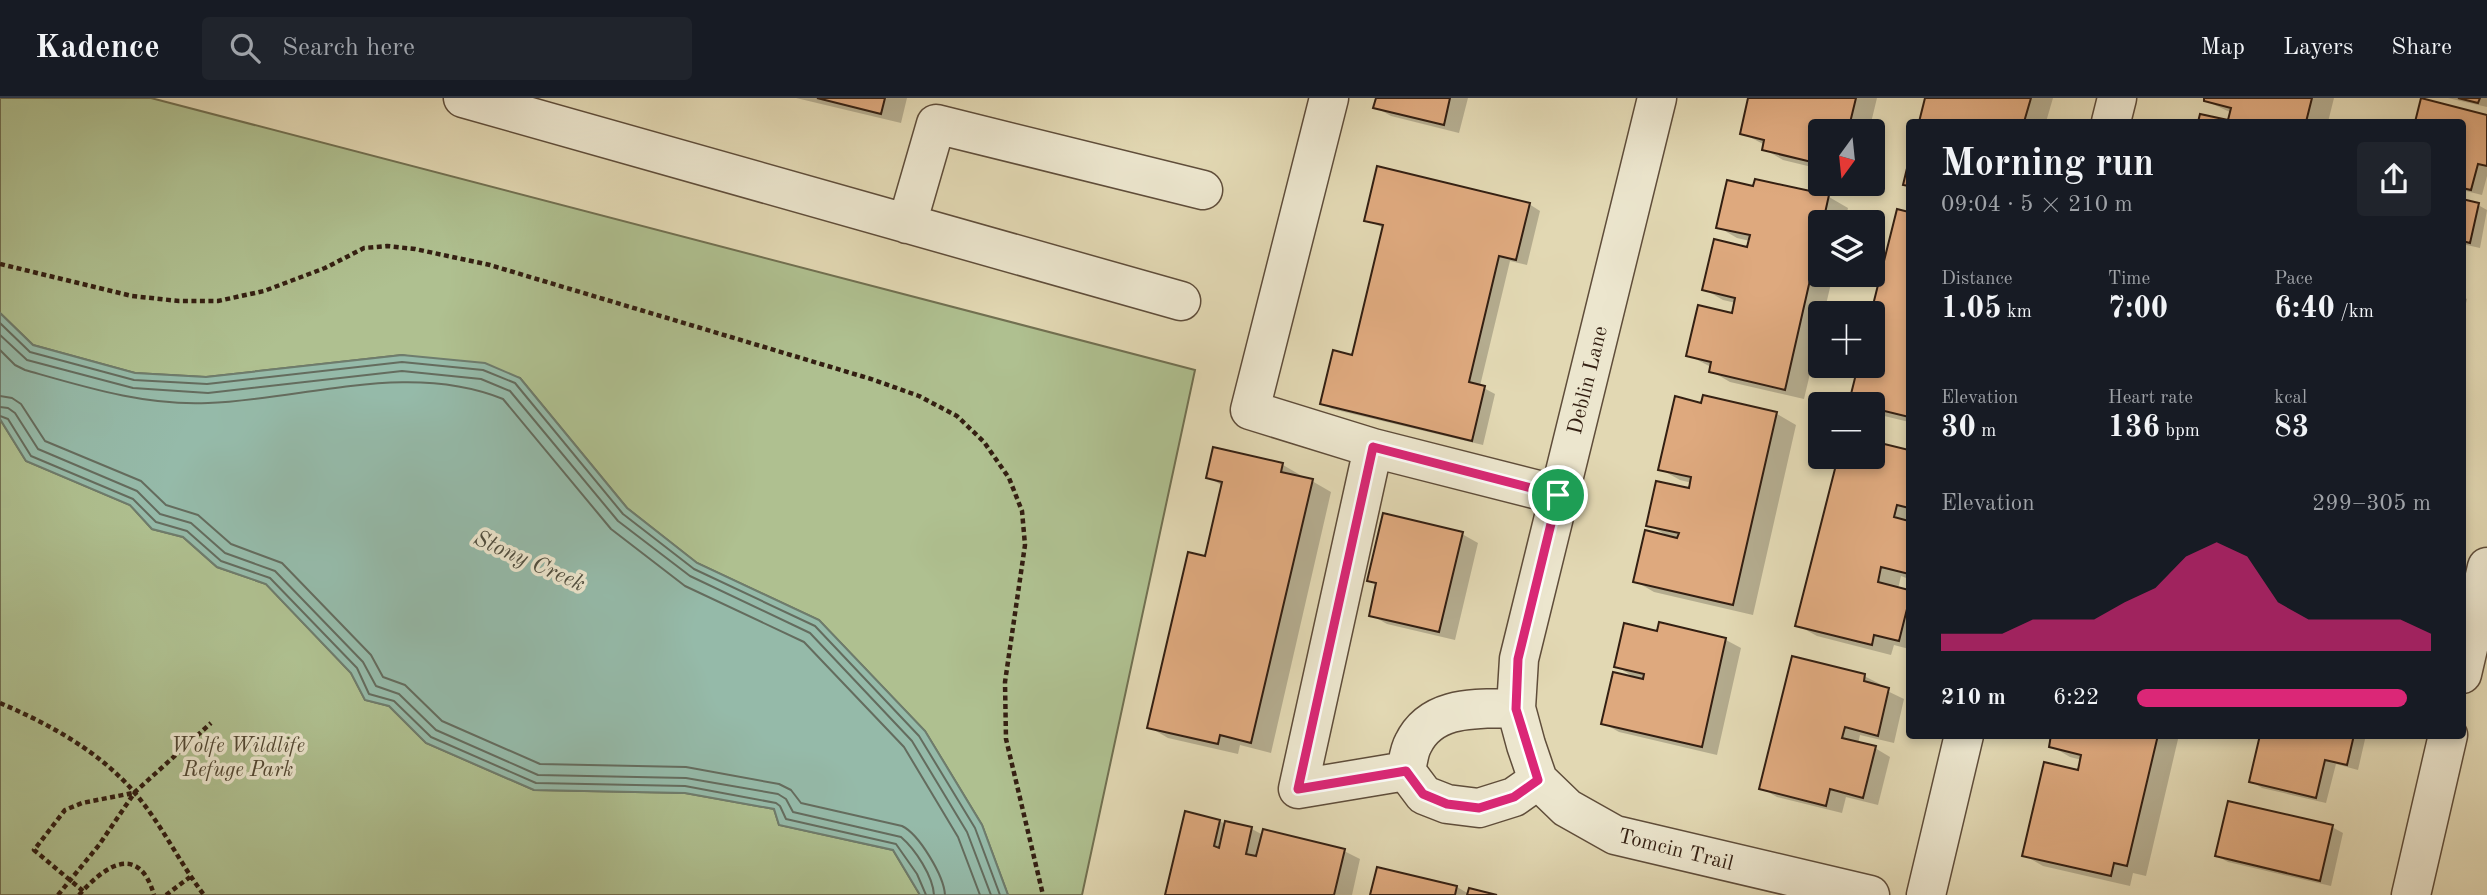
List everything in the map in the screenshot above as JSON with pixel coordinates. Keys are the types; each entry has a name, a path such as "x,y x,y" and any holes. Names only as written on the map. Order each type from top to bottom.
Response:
{"street":[{"path":"463,98 1181,301"},
{"path":"1329,98 1250,410 1373,447 1558,495"},
{"name":"Deblin Lane","path":"1521,727 1518,659 1657,98"},
{"path":"2112,119 2117,98"},
{"path":"907,224 936,124 1203,190"},
{"path":"1373,447 1298,789 1406,771"},
{"path":"2466,657 2487,567"},
{"path":"1521,727 1448,712 1428,723 1412,744 1406,771 1423,794 1447,804 1479,808 1514,797 1538,780"},
{"name":"Tomcin Trail","path":"1521,727 1538,780 1567,808 1615,835 1870,895"},
{"path":"1926,895 1963,739"},
{"path":"2411,895 2447,739"}],"path":[{"path":"0,264 132,296 179,301 218,301 264,291 325,268 364,248 387,246 415,249 490,265 871,379 919,396 957,416 984,442 1002,469 1022,511 1025,545 1005,682 1006,738 1043,895"},
{"path":"0,703 58,732 107,764 135,792 204,895"},
{"path":"58,895 99,845 135,792 211,723"},
{"path":"135,792 82,803 65,810 34,850 81,893 111,866 126,863 139,867 148,876 154,895"},
{"path":"166,895 190,877"}],"green space":[{"path":"0,98 151,98 1195,370 1082,895 1008,895 982,825 925,731 819,620 697,563 627,508 520,378 402,355 206,377 135,373 33,345 0,313"},
{"name":"Wolfe Wildlife Refuge Park","path":"0,419 26,461 130,505 152,529 183,537 217,567 266,584 351,673 365,700 389,706 426,743 534,790 685,793 774,809 779,825 893,850 920,895 0,895"}],"water":[{"name":"Stony Creek","path":"0,313 33,345 135,373 206,377 402,355 485,363 520,378 627,508 697,563 819,620 925,731 982,825 1008,895 920,895 893,850 779,825 774,809 685,793 534,790 426,743 389,706 365,700 351,673 266,584 217,567 183,537 152,529 130,505 26,461 0,419"}],"building":[{"path":"817,98 885,98 881,114"},
{"path":"1376,98 1450,98 1444,125 1373,108"},
{"path":"1748,98 1856,98 1851,119 1808,119 1808,161 1762,150 1764,140 1740,134"},
{"path":"1925,98 2031,98 2025,119 1920,119"},
{"path":"2204,98 2312,98 2307,119 2228,119 2231,108 2204,101"},
{"path":"2421,98 2487,115 2487,166 2478,164 2471,190 2466,189 2466,119 2416,119"},
{"path":"2458,98 2480,98 2478,103"},
{"path":"2200,114 2223,119 2199,119"},
{"path":"1377,166 1530,203 1516,260 1499,256 1469,382 1485,386 1472,441 1320,404 1333,350 1352,355 1383,225 1364,221"},
{"path":"1755,179 1808,190 1808,196 1829,196 1826,210 1808,210 1808,287 1785,390 1709,372 1711,362 1686,356 1698,305 1732,313 1735,298 1702,290 1714,239 1747,247 1750,235 1716,228 1727,180 1753,186"},
{"path":"2466,200 2479,203 2470,243 2466,242"},
{"path":"1897,209 1906,211 1906,416 1885,411 1885,392 1852,392 1855,378 1885,378 1885,301 1874,301 1878,287 1885,287 1885,257"},
{"path":"1703,395 1777,412 1733,605 1633,582 1645,530 1677,538 1679,533 1646,526 1656,481 1689,488 1691,477 1658,470 1675,396 1701,403"},
{"path":"1885,444 1906,449 1906,507 1897,505 1894,517 1906,520 1906,573 1881,567 1878,582 1906,589 1906,613 1899,641 1874,635 1872,645 1795,626 1835,469 1885,469"},
{"path":"1213,447 1283,463 1281,472 1313,479 1251,743 1220,735 1218,744 1147,728 1188,552 1205,556 1222,482 1206,478"},
{"path":"1383,513 1463,532 1439,632 1369,616 1376,583 1367,581"},
{"path":"1659,622 1726,638 1702,747 1601,724 1613,672 1643,679 1644,674 1614,667 1624,623 1657,631"},
{"path":"1792,656 1865,674 1864,681 1889,688 1878,736 1845,727 1842,738 1876,746 1863,798 1830,789 1826,806 1759,789"},
{"path":"2050,739 2157,739 2127,866 2114,863 2111,876 2022,856 2044,762 2078,770 2081,755 2049,747"},
{"path":"2259,739 2353,739 2347,765 2325,760 2316,798 2249,782"},
{"path":"2228,801 2333,825 2320,881 2215,856"},
{"path":"1185,811 1220,820 1214,846 1219,848 1225,821 1252,827 1246,854 1256,856 1263,829 1345,849 1334,895 1165,895"},
{"path":"1377,867 1457,886 1455,895 1370,895"},
{"path":"1469,888 1497,895 1467,895"}],"route":[{"path":"1373,447 1558,495 1518,659 1516,709 1538,780 1514,797 1479,808 1447,804 1423,794 1406,771 1298,789 1373,447"}]}
